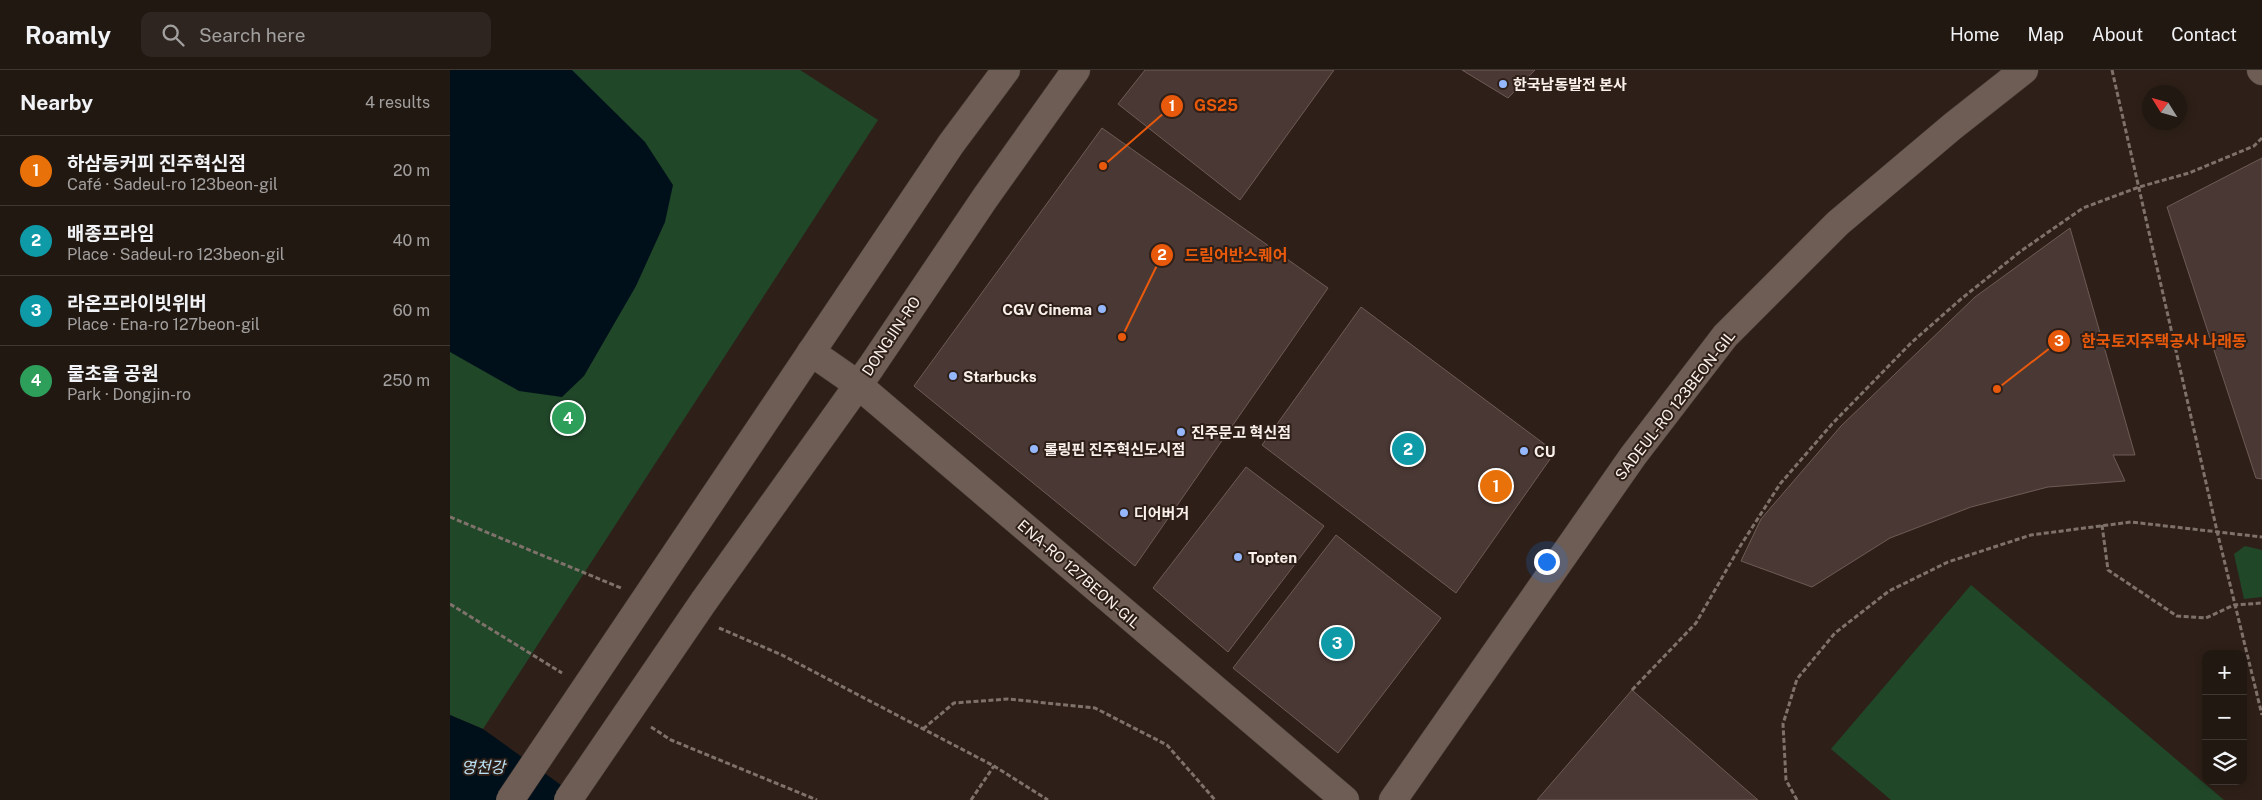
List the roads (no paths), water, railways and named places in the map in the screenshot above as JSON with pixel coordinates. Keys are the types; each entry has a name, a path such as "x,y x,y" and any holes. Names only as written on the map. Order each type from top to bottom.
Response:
{"street":[{"path":"510,800 951,144 1006,70"},
{"name":"DONGJIN-RO","path":"568,800 704,601 1076,70"},
{"name":"SADEUL-RO 123BEON-GIL","path":"1393,800 1633,456 1725,336 1838,223 1953,126 2024,70"},
{"name":"ENA-RO 127BEON-GIL","path":"811,352 857,384 1345,800"}],"water":[{"path":"450,70 572,70 645,142 673,185 665,222 636,286 584,376 562,397 519,391 450,352"},
{"name":"영천강","path":"450,715 483,729 582,800 450,800"}],"place":[{"name":"한국남동발전 본사","path":"1503,84"},
{"name":"GS25","path":"1103,166"},
{"name":"CGV Cinema","path":"1102,309"},
{"name":"드림어반스퀘어","path":"1122,337"},
{"name":"Starbucks","path":"953,376"},
{"name":"한국토지주택공사 나래동","path":"1997,389"},
{"name":"물초울 공원","path":"568,418"},
{"name":"진주문고 혁신점","path":"1181,432"},
{"name":"롤링핀 진주혁신도시점","path":"1034,449"},
{"name":"배종프라임","path":"1408,449"},
{"name":"CU","path":"1524,451"},
{"name":"하삼동커피 진주혁신점","path":"1496,486"},
{"name":"디어버거","path":"1124,513"},
{"name":"Topten","path":"1238,557"},
{"name":"라온프라이빗위버","path":"1337,643"}]}
